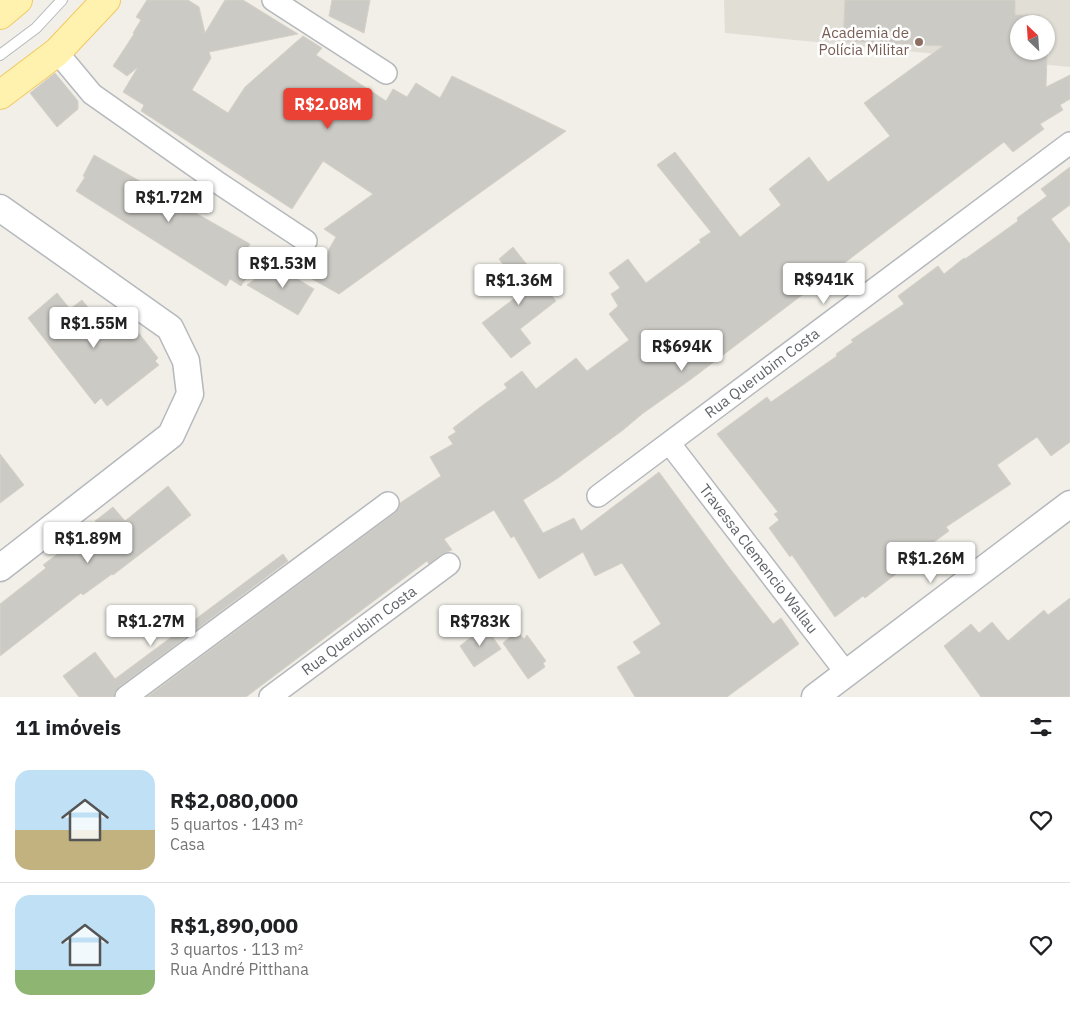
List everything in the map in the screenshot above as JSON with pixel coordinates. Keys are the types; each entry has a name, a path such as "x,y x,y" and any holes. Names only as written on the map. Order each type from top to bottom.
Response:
{"main road":[{"path":"0,15 18,0"},
{"path":"0,95 56,52 106,0"}],"street":[{"path":"273,0 386,73"},
{"path":"56,52 92,94 220,184 306,241"},
{"name":"Rua Querubim Costa","path":"598,496 1070,143"},
{"path":"0,208 170,328 186,360 190,394 171,435 0,568"},
{"name":"Travessa Clemencio Wallau","path":"670,444 847,674"},
{"path":"126,697 388,503"},
{"path":"815,697 1070,504"},
{"name":"Rua Querubim Costa","path":"270,697 449,564"}],"lane":[{"path":"0,55 36,28 62,0"}],"shaded area":[{"name":"Academia de Polícia Militar","path":"724,0 1070,0 1070,67 725,33"}],"building":[{"path":"147,0 188,0 199,7 205,33 225,0 243,0 298,34 209,52 211,58 192,90 228,113 245,87 303,36 322,48 316,55 386,101 393,89 407,97 416,83 440,98 452,76 566,131 339,294 312,279 336,237 324,229 373,194 323,161 292,209 141,111 144,105 123,92 138,67 127,76 113,66 134,34 141,20 136,17"},
{"path":"332,0 370,0 364,33 329,16"},
{"path":"845,0 1015,0 1015,15 1010,15 1010,60 1047,60 1046,87 1070,75 1070,99 1060,105 1063,110 1040,124 1044,129 1013,152 1004,142 623,430 558,478 523,500 543,533 574,518 581,531 659,472 773,624 781,618 799,644 727,697 635,697 617,667 641,653 633,642 661,624 622,563 595,576 583,552 539,579 514,536 511,538 494,510 444,539 452,550 442,554 429,564 427,561 246,697 147,697 395,513 400,503 441,476 430,457 453,444 448,437 456,432 453,428 507,388 504,384 522,371 536,389 576,358 587,371 629,340 609,314 618,306 611,294 620,288 609,273 628,259 646,283 701,242 699,240 711,232 657,165 675,152 740,237 781,205 769,189 809,157 828,182 890,136 864,103 943,46 843,41"},
{"path":"55,73 78,101 78,109 57,127 30,93"},
{"path":"94,155 250,244 247,249 260,257 241,286 230,279 226,286 76,191 85,177 83,176"},
{"path":"1070,167 1070,205 1051,219 1070,244 1070,442 1051,456 1037,437 997,465 1011,484 946,527 949,531 894,571 896,574 865,598 863,596 835,617 792,555 790,557 769,528 779,520 774,514 778,512 717,434 767,397 771,402 837,356 836,354 853,342 851,340 904,304 898,296 938,266 944,274 1018,221 1017,218 1047,196 1041,189"},
{"path":"513,247 556,301 520,329 531,343 511,358 482,323 524,291 499,259"},
{"path":"274,265 314,289 298,315 247,285"},
{"path":"57,293 70,309 82,300 112,337 131,323 158,358 155,361 159,365 107,406 101,398 95,404 28,318"},
{"path":"0,454 24,485 0,503"},
{"path":"168,486 191,515 113,575 83,595 81,593 0,656 0,604 46,568 43,565 97,524 95,521 113,507 125,521"},
{"path":"283,554 288,561 119,687 114,697 79,697 63,676 95,652 115,679"},
{"path":"1070,598 1070,697 981,697 944,646 971,624 979,633 992,622 1008,641 1044,610 1048,615"},
{"path":"485,626 501,649 474,667 460,646"},
{"path":"517,631 524,639 527,635 546,661 543,663 545,667 528,679 503,643"}],"place":[{"name":"Academia de Polícia Militar","path":"919,42"}]}
